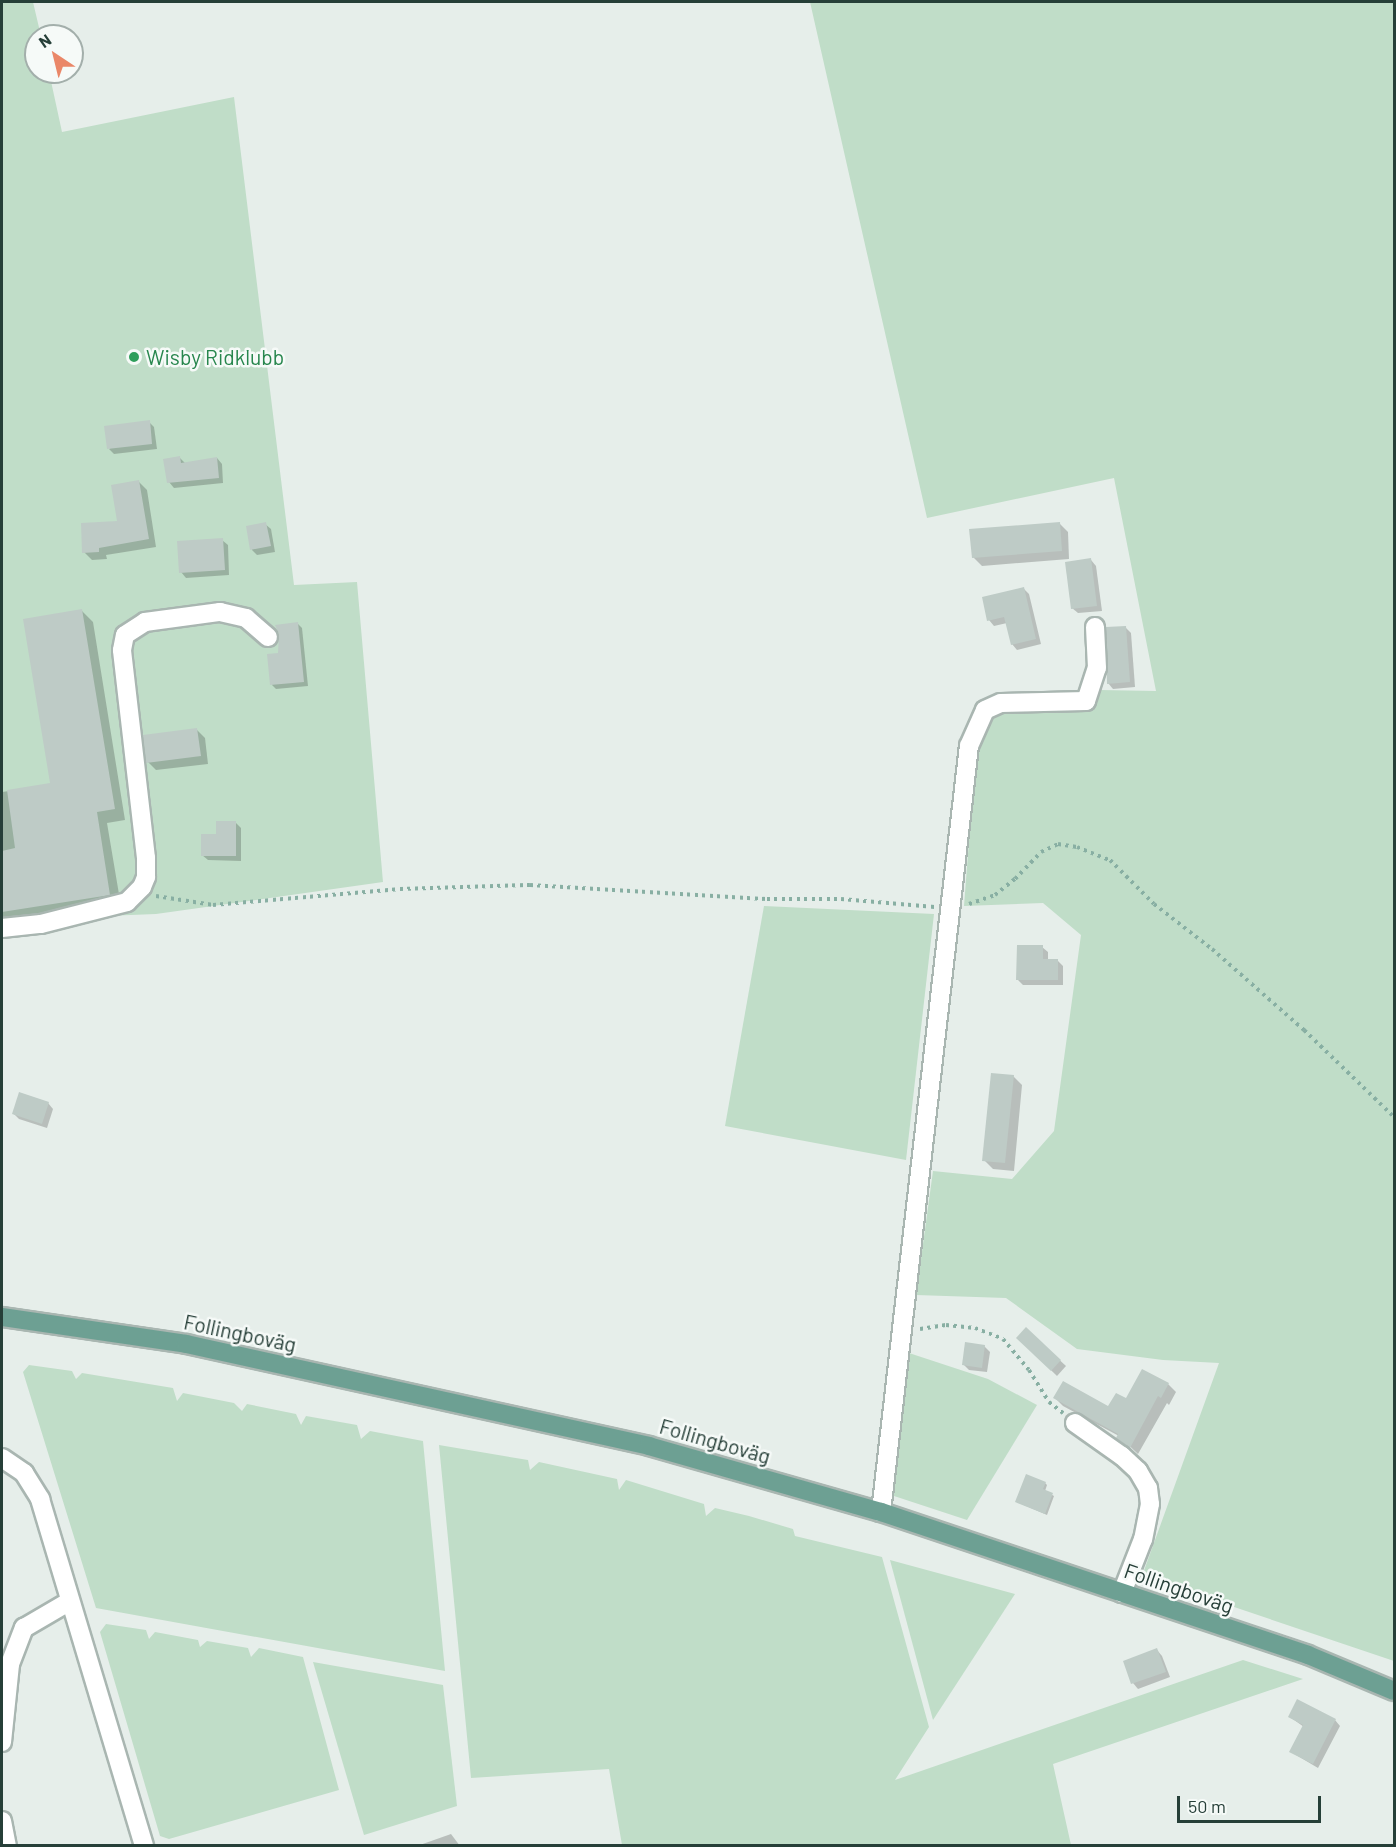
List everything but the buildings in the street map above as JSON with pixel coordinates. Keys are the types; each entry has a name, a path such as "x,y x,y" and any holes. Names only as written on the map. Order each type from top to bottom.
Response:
{"main road":[{"name":"Follingboväg","path":"2,1317 186,1344 649,1446 881,1512 1308,1655 1395,1691"}],"street":[{"path":"2,928 40,924 127,902 138,892 146,878 146,858 122,650 125,635 145,622 220,612 246,618 268,637"},
{"path":"881,1512 969,746 985,710 1001,703 1086,701 1097,668 1095,627"},
{"path":"1075,1423 1122,1456 1138,1471 1148,1488 1150,1504 1143,1539 1122,1593"},
{"path":"2,1458 24,1473 40,1498 144,1845"},
{"path":"2,1742 10,1664 24,1628 70,1601"},
{"path":"2,1821 7,1845"}],"path":[{"path":"138,892 182,902 213,905 400,889 530,885 952,908 995,895 1015,879 1041,852 1058,844 1077,847 1110,860 1154,904 1212,949 1304,1030 1395,1117"},
{"path":"902,1331 946,1325 975,1328 1003,1339 1029,1370 1049,1402 1075,1423"}],"green space":[{"name":"Wisby Ridklubb","path":"2,2 33,2 38,24 24,24 24,84 52,84 62,132 234,97 294,585 357,582 383,882 156,914 2,920"},
{"path":"810,2 1394,2 1394,1661 1142,1576 1219,1363 1163,1360 1077,1349 1006,1298 916,1295 933,1171 1012,1179 1054,1131 1081,935 1043,903 964,906 976,750 989,719 1005,710 1095,708 1100,690 1156,691 1114,478 927,518"},
{"path":"764,906 934,914 906,1160 725,1126"},
{"path":"909,1353 988,1379 1037,1405 967,1520 891,1495"},
{"path":"29,1365 72,1371 76,1379 82,1373 173,1388 177,1401 183,1393 234,1403 242,1411 247,1404 296,1414 301,1425 306,1416 357,1425 361,1439 370,1431 423,1441 445,1671 96,1608 23,1372"},
{"path":"439,1445 528,1460 530,1470 539,1462 617,1479 619,1490 626,1480 704,1504 706,1516 715,1508 793,1529 795,1536 882,1557 929,1727 895,1780 1243,1660 1303,1679 1053,1764 1071,1845 622,1845 609,1769 471,1778"},
{"path":"890,1560 1015,1594 933,1720"},
{"path":"106,1624 146,1630 149,1639 155,1632 198,1640 200,1647 207,1641 248,1648 251,1657 259,1648 303,1657 339,1790 169,1839 160,1836 100,1632"},
{"path":"313,1662 443,1685 457,1806 364,1835"}],"place":[{"name":"Wisby Ridklubb","path":"134,357"}]}
